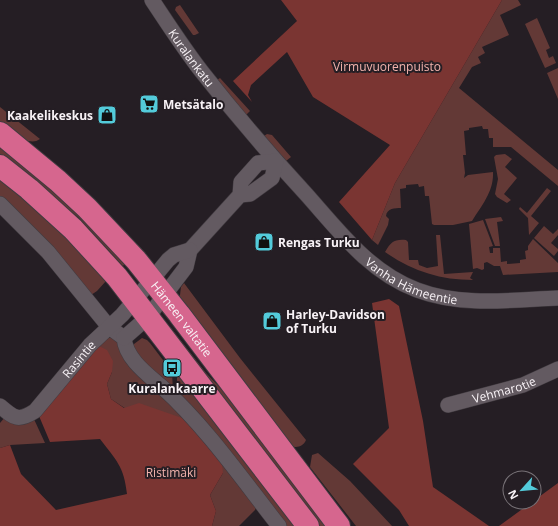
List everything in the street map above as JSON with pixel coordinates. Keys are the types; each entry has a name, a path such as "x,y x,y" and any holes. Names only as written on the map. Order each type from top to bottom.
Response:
{"highway":[{"name":"Hämeen valtatie","path":"0,133 87,208 136,260 339,526"},
{"name":"Hämeen valtatie","path":"0,166 72,228 117,277 308,526"}],"street":[{"name":"Kuralankatu","path":"152,0 201,71 279,165"},
{"path":"142,308 158,288 186,267 190,250 240,195 250,194 272,178 279,165"},
{"name":"Vanha Hämeentie","path":"279,165 366,260 400,283 433,295 451,299 482,301 558,298"},
{"path":"0,204 48,252 109,327 124,338 126,350 135,362 189,413 279,526"},
{"path":"158,288 168,260 174,255 190,250"},
{"name":"Rasintie","path":"124,338 142,308 158,288"},
{"name":"Rasintie","path":"0,406 13,417 18,418 35,411 86,350 109,327 122,315 142,308"},
{"name":"Vehmarotie","path":"448,405 523,385 558,369"}],"shaded area":[{"path":"502,0 518,0 521,5 500,15 509,35 482,47 485,53 478,57 481,63 472,67 459,88 558,170 558,186 511,147 493,147 493,138 489,138 488,129 483,129 482,126 469,128 469,130 464,131 466,155 463,155 465,173 464,178 468,175 493,172 492,185 489,192 472,221 453,225 432,224 429,196 425,196 424,186 419,187 418,184 406,185 406,188 400,189 401,208 392,209 387,213 386,216 389,219 388,225 378,245 372,240 395,183"},
{"path":"180,5 199,33 193,35 175,10 176,7"},
{"path":"537,18 550,48 546,50 549,58 553,56 556,63 545,68 525,24"},
{"path":"558,68 558,99 547,73"},
{"path":"220,78 250,111 246,115 217,80"},
{"path":"0,107 40,139 35,141 25,140 14,134 0,123"},
{"path":"267,134 272,135 291,157 286,161 264,136"},
{"path":"0,142 18,157 127,261 123,266 78,217 0,156"},
{"path":"505,154 512,159 505,167 517,178 504,194 511,200 507,203 495,194 498,179 494,157 496,155"},
{"path":"0,176 66,234 106,281 97,291 91,295 0,198"},
{"path":"547,188 551,191 531,216 539,223 529,235 528,218 519,209 520,207 527,213"},
{"path":"501,217 503,221 497,222 500,246 495,246 485,219"},
{"path":"483,220 493,246 489,247 490,253 493,253 493,248 500,248 501,262 507,261 507,264 520,263 520,260 526,259 525,251 528,250 528,246 533,239 558,263 558,272 503,275 500,266 494,266 487,262 484,263 484,269 482,270 477,268 473,269 469,224"},
{"path":"544,226 553,234 558,229 558,235 551,243 558,249 554,256 534,238"},
{"path":"436,235 440,235 444,274 473,272 470,278 473,280 461,280 427,273 395,259 385,252 393,242 398,240 406,240 408,242 409,260 418,260 419,265 427,268 438,266"},
{"path":"184,283 240,358 306,440 301,446 290,446 179,303 181,287"},
{"path":"166,324 171,328 206,373 227,395 330,526 319,526"},
{"path":"107,338 116,338 171,401 257,506 239,526 212,526 216,511 210,495 223,473 111,399 107,384 112,372 97,345"},
{"path":"142,338 150,343 172,372 173,391 138,358 133,348 134,344"},
{"path":"177,375 179,375 298,526 284,526 177,394"},
{"path":"5,417 33,417 45,443 10,445 0,448 0,423"},
{"path":"318,453 350,481 392,526 356,526 310,467 312,455"}],"green space":[{"name":"Virmuvuorenpuisto","path":"281,0 502,0 395,183 372,240 339,202 390,145 313,97 287,52 251,85 248,95 252,102 233,81 297,21"},
{"path":"389,299 399,306 423,421 433,487 489,526 409,526 399,510 353,464 389,428 372,303"},
{"name":"Ristimäki","path":"97,345 107,350 113,361 112,372 107,384 111,399 124,408 139,403 182,418 207,443 222,464 223,473 210,495 216,511 212,526 0,526 0,448 10,445 21,474 56,510 127,494 126,484 121,470 115,458 100,439 50,442 39,416"},
{"path":"558,483 558,526 499,526 521,510 542,510 542,495"}],"place":[{"name":"Metsätalo","path":"149,104"},
{"name":"Kaakelikeskus","path":"107,115"},
{"name":"Rengas Turku","path":"264,242"},
{"name":"Harley-Davidson of Turku","path":"272,321"},
{"name":"Kuralankaarre","path":"172,368"}]}
